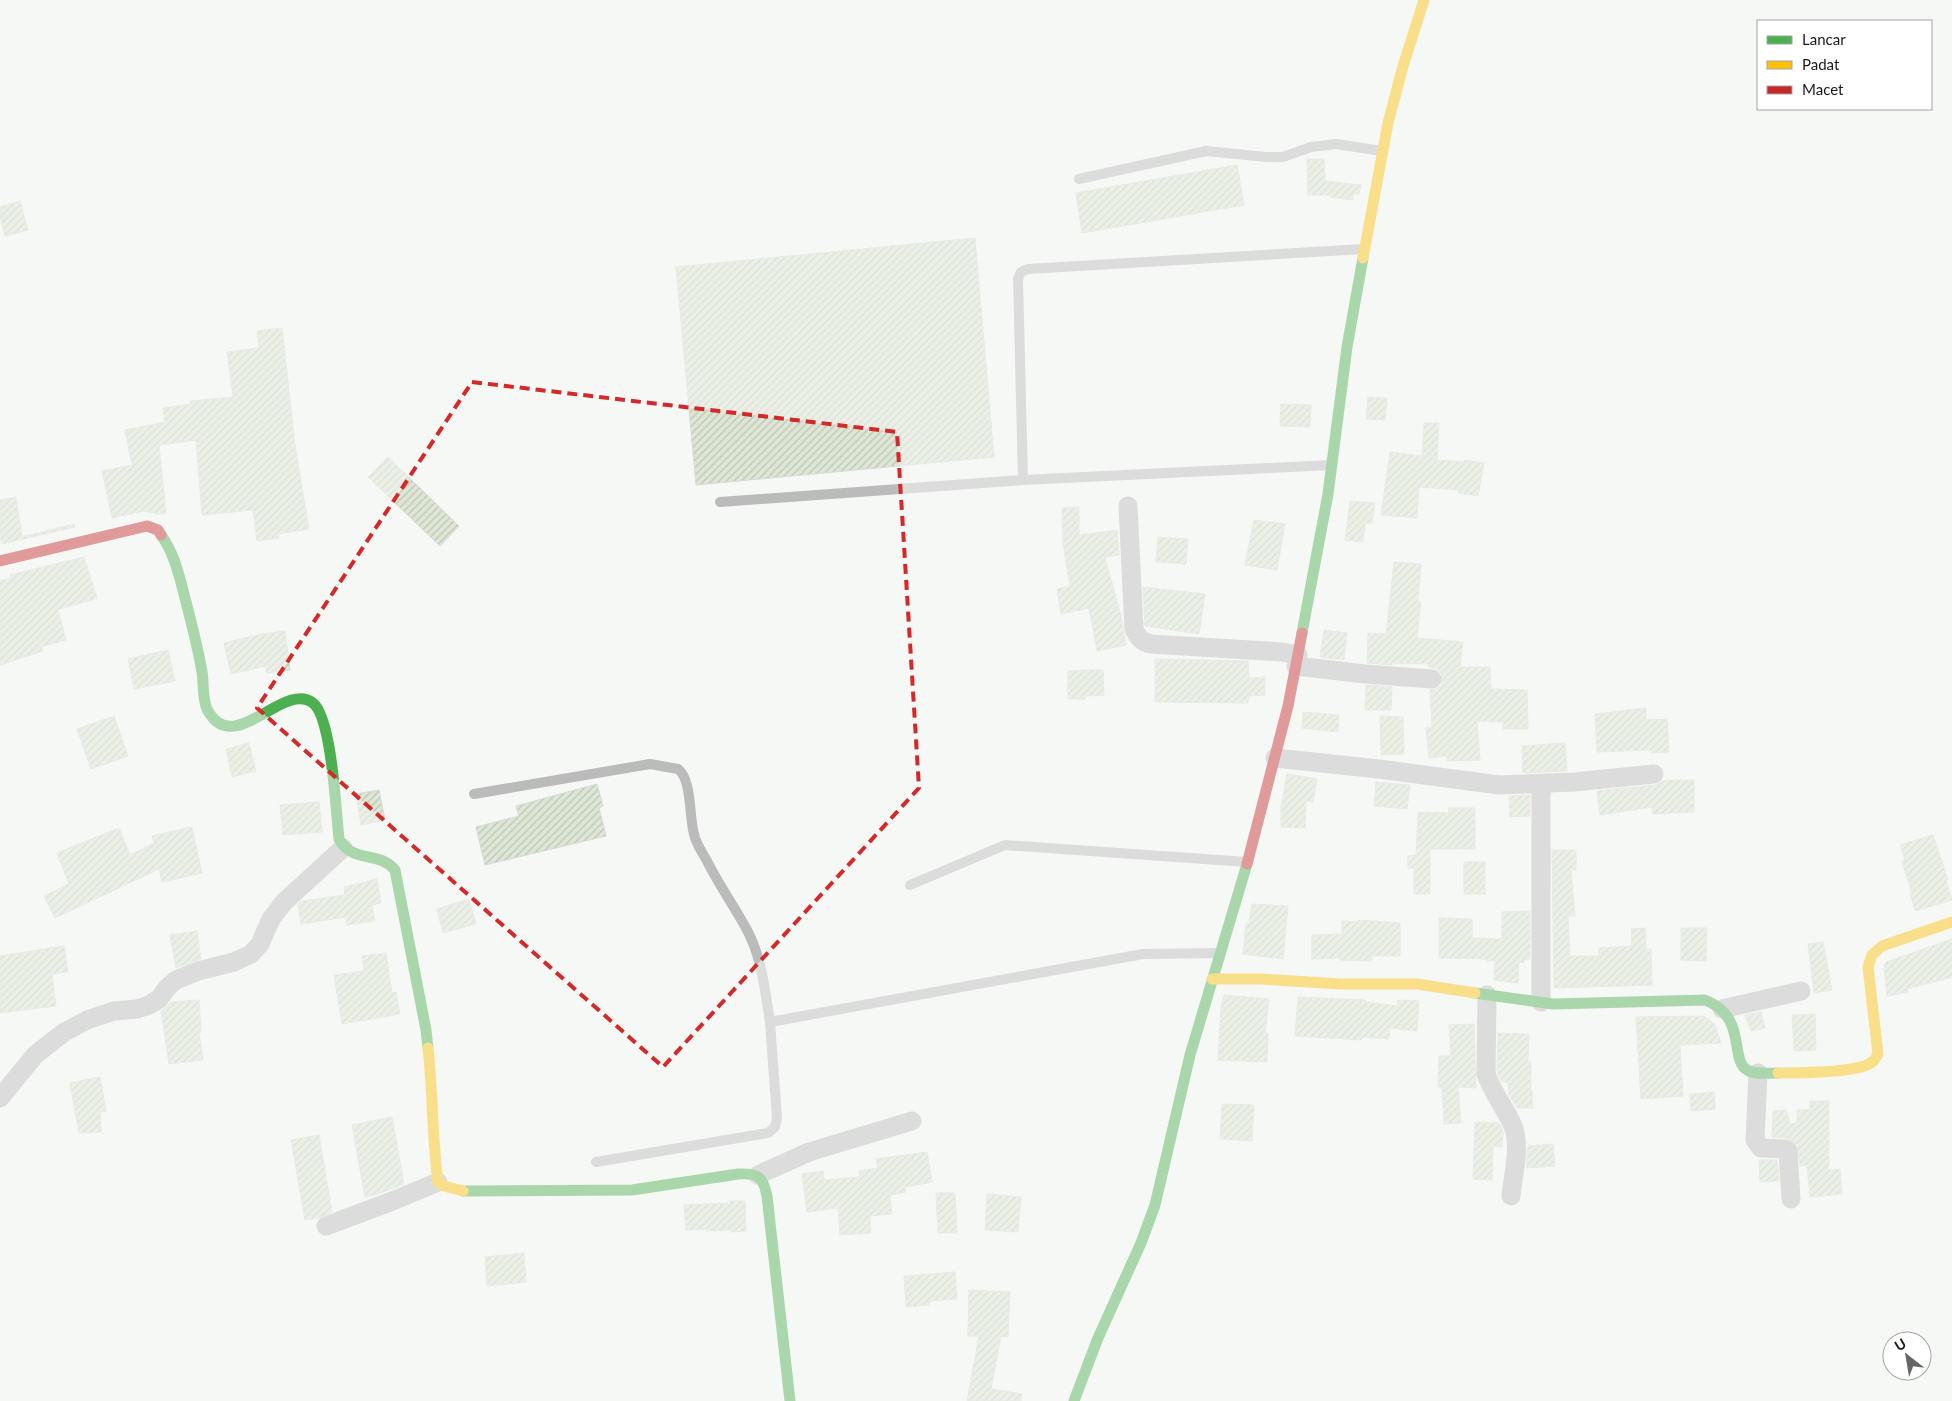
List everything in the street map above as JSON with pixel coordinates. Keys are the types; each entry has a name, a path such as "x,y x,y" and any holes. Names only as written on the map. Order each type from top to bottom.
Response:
{"street":[{"path":"1074,1401 1098,1338 1141,1243 1155,1205 1190,1056 1248,862 1288,706 1320,540 1347,347 1383,152 1403,66 1424,0"},
{"path":"1128,506 1134,629 1137,636 1143,642 1282,652 1297,660 1365,674 1432,679"},
{"path":"0,561 147,526 158,530 168,544 179,575 201,664 205,702 207,709 217,722 223,725 238,726 291,700 301,698 314,702 319,710 324,720 328,739 342,848"},
{"path":"1275,758 1379,769 1499,785 1541,784 1654,774"},
{"path":"1541,784 1541,1002"},
{"path":"0,1098 35,1055 63,1033 96,1017 114,1011 149,1005 159,999 176,980 198,971 234,962 251,954 260,944 271,919 284,902 342,848"},
{"path":"342,848 358,855 387,860 395,870 426,1030 438,1182"},
{"path":"1212,979 1260,979 1341,984 1417,984 1541,1002 1575,1004 1705,1000 1714,1002 1730,1017 1734,1026 1741,1063 1749,1071 1758,1073 1821,1071 1864,1066 1871,1063 1878,1054 1868,967 1868,959 1873,952 1882,946 1952,922"},
{"path":"1722,1009 1802,991"},
{"path":"1487,994 1486,1074 1513,1128 1515,1137 1516,1146 1511,1196"},
{"path":"1758,1073 1755,1140 1761,1148 1785,1149 1788,1151 1791,1199"},
{"path":"758,1175 809,1152 912,1121"},
{"path":"326,1226 438,1182 452,1189 463,1191 632,1190 738,1174 752,1173 758,1175 766,1187 790,1401"}],"lane":[{"path":"1079,179 1206,151 1283,157 1310,147 1336,144 1383,152"},
{"path":"1023,480 1018,279 1021,272 1028,269 1365,249"},
{"path":"720,502 1023,480 1332,465"},
{"path":"474,794 650,764 678,768 685,777 696,843 754,945 770,1022 778,1118 772,1130 596,1162"},
{"path":"910,885 1006,845 1248,862"},
{"path":"770,1022 1143,954 1222,952"}],"highlighted area":[{"path":"472,382 897,432 919,788 663,1067 257,708"}],"building":[{"path":"1307,159 1324,159 1325,181 1361,185 1359,194 1353,194 1353,200 1330,197 1330,195 1308,195"},
{"path":"1237,165 1244,205 1082,233 1076,193"},
{"path":"20,201 28,230 5,236 0,217 0,207"},
{"path":"975,238 994,457 696,485 676,267"},
{"path":"282,328 295,445 309,529 278,534 279,538 257,541 253,510 202,515 196,440 159,445 166,513 159,514 143,511 112,518 102,471 132,465 125,430 165,422 163,408 191,404 190,401 233,397 227,352 259,348 257,331"},
{"path":"1368,397 1387,398 1385,420 1366,419"},
{"path":"1281,404 1311,405 1310,427 1280,426"},
{"path":"1424,423 1439,423 1437,460 1464,462 1465,460 1484,463 1478,496 1459,493 1459,490 1419,487 1417,518 1381,515 1390,452 1422,456"},
{"path":"388,457 459,526 440,546 368,477"},
{"path":"16,497 22,537 74,524 75,527 2,544 0,537 0,500"},
{"path":"1350,501 1375,503 1372,523 1365,523 1363,542 1345,540"},
{"path":"1079,507 1079,535 1117,530 1119,555 1105,557 1121,616 1126,645 1097,651 1089,608 1061,614 1057,589 1070,586 1063,543 1062,508"},
{"path":"1254,520 1285,524 1277,570 1245,565"},
{"path":"1158,537 1188,539 1186,564 1156,562"},
{"path":"84,557 97,598 58,610 66,640 41,647 43,651 0,665 0,581 11,578 10,575"},
{"path":"1394,562 1421,564 1418,601 1421,602 1417,638 1463,642 1460,667 1490,667 1491,689 1527,690 1528,729 1503,729 1503,722 1477,721 1480,760 1447,761 1447,756 1429,758 1426,728 1432,728 1430,690 1442,685 1442,675 1439,670 1429,667 1428,664 1392,663 1392,665 1367,663 1368,633 1386,634"},
{"path":"1143,587 1205,594 1199,634 1145,626"},
{"path":"1324,630 1347,633 1344,660 1320,657"},
{"path":"285,631 290,670 266,673 266,666 231,674 224,643 261,634"},
{"path":"168,650 175,681 134,689 128,659"},
{"path":"1155,659 1248,661 1249,678 1265,677 1265,695 1249,696 1248,703 1155,702"},
{"path":"1103,670 1104,695 1085,696 1085,699 1068,699 1068,671"},
{"path":"1366,685 1392,687 1391,710 1365,710"},
{"path":"1646,708 1646,720 1667,719 1669,752 1651,753 1650,750 1597,752 1595,714"},
{"path":"1303,712 1339,715 1338,732 1302,728"},
{"path":"114,716 128,756 91,769 77,729"},
{"path":"1380,716 1403,717 1404,754 1381,755"},
{"path":"249,743 256,771 232,777 226,749"},
{"path":"1565,743 1567,771 1523,773 1522,746"},
{"path":"1287,774 1317,779 1313,802 1306,801 1305,828 1281,827 1281,807"},
{"path":"1671,780 1694,780 1694,812 1653,814 1652,807 1600,815 1597,791 1655,785"},
{"path":"1376,782 1410,785 1407,809 1374,806"},
{"path":"597,784 603,806 599,808 606,836 485,865 476,827 519,816 516,806"},
{"path":"379,790 385,820 361,825 356,794"},
{"path":"1530,795 1530,816 1510,817 1509,796"},
{"path":"319,802 322,832 283,835 280,805"},
{"path":"1448,808 1475,808 1475,849 1430,849 1430,894 1414,894 1414,868 1408,868 1408,856 1416,855 1418,812 1449,813"},
{"path":"192,827 202,873 162,882 159,869 55,918 44,896 69,884 57,853 119,828 130,855 154,843 152,836"},
{"path":"1933,835 1948,880 1946,881 1952,900 1915,911 1902,861 1905,860 1900,845"},
{"path":"1552,850 1576,850 1576,870 1571,870 1575,916 1568,916 1570,956 1599,956 1599,948 1632,946 1631,929 1645,928 1646,949 1651,949 1652,985 1554,988"},
{"path":"1464,862 1485,862 1485,894 1464,894"},
{"path":"377,879 381,903 372,905 375,921 347,925 346,917 301,924 298,904 302,901 345,895 344,887"},
{"path":"469,899 476,924 443,933 437,909"},
{"path":"1252,904 1288,906 1283,959 1243,954 1246,923 1249,923"},
{"path":"1530,911 1530,959 1524,960 1524,963 1519,962 1518,983 1494,980 1495,961 1487,961 1487,959 1439,958 1439,918 1472,919 1472,938 1502,939 1502,912"},
{"path":"1358,920 1400,923 1400,956 1372,956 1371,961 1340,960 1340,958 1312,959 1312,935 1342,934 1342,921 1358,922"},
{"path":"1681,928 1707,928 1706,961 1681,960"},
{"path":"197,931 201,959 176,968 170,935"},
{"path":"1952,939 1952,977 1907,989 1908,992 1887,996 1884,967 1886,962"},
{"path":"1823,942 1832,990 1814,993 1808,944"},
{"path":"64,946 68,972 52,974 56,1006 0,1013 0,956"},
{"path":"386,953 392,993 396,992 400,1014 342,1024 334,975 364,971 362,956"},
{"path":"1224,995 1269,999 1265,1033 1268,1033 1267,1062 1218,1060 1221,1007"},
{"path":"1298,997 1366,1000 1366,1002 1397,1006 1398,1000 1419,1001 1417,1031 1390,1028 1389,1039 1362,1037 1362,1040 1295,1036"},
{"path":"199,1000 201,1032 199,1032 203,1060 169,1064 161,1011 171,1002"},
{"path":"1761,1012 1765,1028 1751,1031 1745,1015"},
{"path":"1815,1014 1816,1050 1794,1051 1792,1015"},
{"path":"1702,1016 1715,1025 1721,1043 1680,1045 1683,1096 1641,1099 1636,1017"},
{"path":"1474,1024 1476,1088 1458,1087 1461,1123 1444,1124 1442,1087 1438,1087 1439,1056 1451,1056 1449,1025"},
{"path":"1498,1033 1529,1034 1528,1062 1531,1062 1533,1108 1517,1108 1509,1095 1508,1082 1502,1082 1497,1072"},
{"path":"100,1077 106,1111 100,1112 101,1132 79,1133 70,1083"},
{"path":"1714,1092 1715,1109 1691,1111 1690,1094"},
{"path":"1810,1101 1829,1101 1829,1170 1840,1169 1842,1194 1810,1197 1807,1165 1800,1166 1797,1145 1786,1138 1772,1137 1773,1111 1786,1110 1790,1124 1797,1123 1797,1110 1810,1110"},
{"path":"1222,1104 1254,1105 1252,1141 1220,1139"},
{"path":"392,1117 404,1184 365,1197 352,1125"},
{"path":"1475,1122 1499,1123 1503,1132 1502,1147 1493,1146 1492,1180 1473,1179"},
{"path":"319,1135 332,1212 319,1218 305,1220 291,1140"},
{"path":"1553,1144 1555,1166 1526,1168 1528,1146"},
{"path":"927,1152 932,1182 905,1187 906,1192 890,1195 892,1214 870,1216 871,1233 840,1235 838,1208 807,1212 802,1174 823,1171 824,1180 860,1177 859,1171 878,1168 876,1159"},
{"path":"1759,1160 1777,1160 1779,1181 1760,1182"},
{"path":"936,1193 955,1193 957,1233 938,1233"},
{"path":"987,1194 1021,1197 1018,1232 985,1230"},
{"path":"729,1201 745,1201 746,1231 686,1230 684,1205 730,1203"},
{"path":"524,1253 526,1282 487,1286 485,1257"},
{"path":"955,1272 957,1299 929,1301 929,1305 906,1307 904,1276"},
{"path":"969,1290 1010,1292 1008,1337 1001,1336 991,1389 1022,1394 1021,1401 967,1401 979,1336 968,1336"}],"traffic: fast":[{"path":"1302,633 1328,494 1347,347 1363,258"},
{"path":"161,535 173,558 182,584 199,654 205,705 218,722 230,726 244,723 287,701 301,699 313,703 319,712 325,727 329,746 339,839 351,852 381,860 395,870 428,1048"},
{"path":"1074,1401 1098,1338 1141,1243 1155,1205 1190,1055 1247,864"},
{"path":"1475,993 1553,1004 1705,1000 1718,1007 1727,1017 1732,1027 1742,1065 1750,1072 1778,1073"},
{"path":"463,1191 632,1190 738,1174 755,1175 764,1184 767,1196 790,1401"}],"traffic: slow":[{"path":"1363,258 1388,123 1403,66 1424,0"},
{"path":"1778,1073 1840,1071 1853,1069 1872,1062 1878,1054 1868,967 1872,955 1882,946 1952,922"},
{"path":"1212,979 1260,979 1341,984 1417,984 1475,993"},
{"path":"428,1048 438,1182 444,1186 463,1191"}],"traffic: jam":[{"path":"0,561 147,526 158,530 161,535"},
{"path":"1247,864 1288,706 1302,633"}]}
